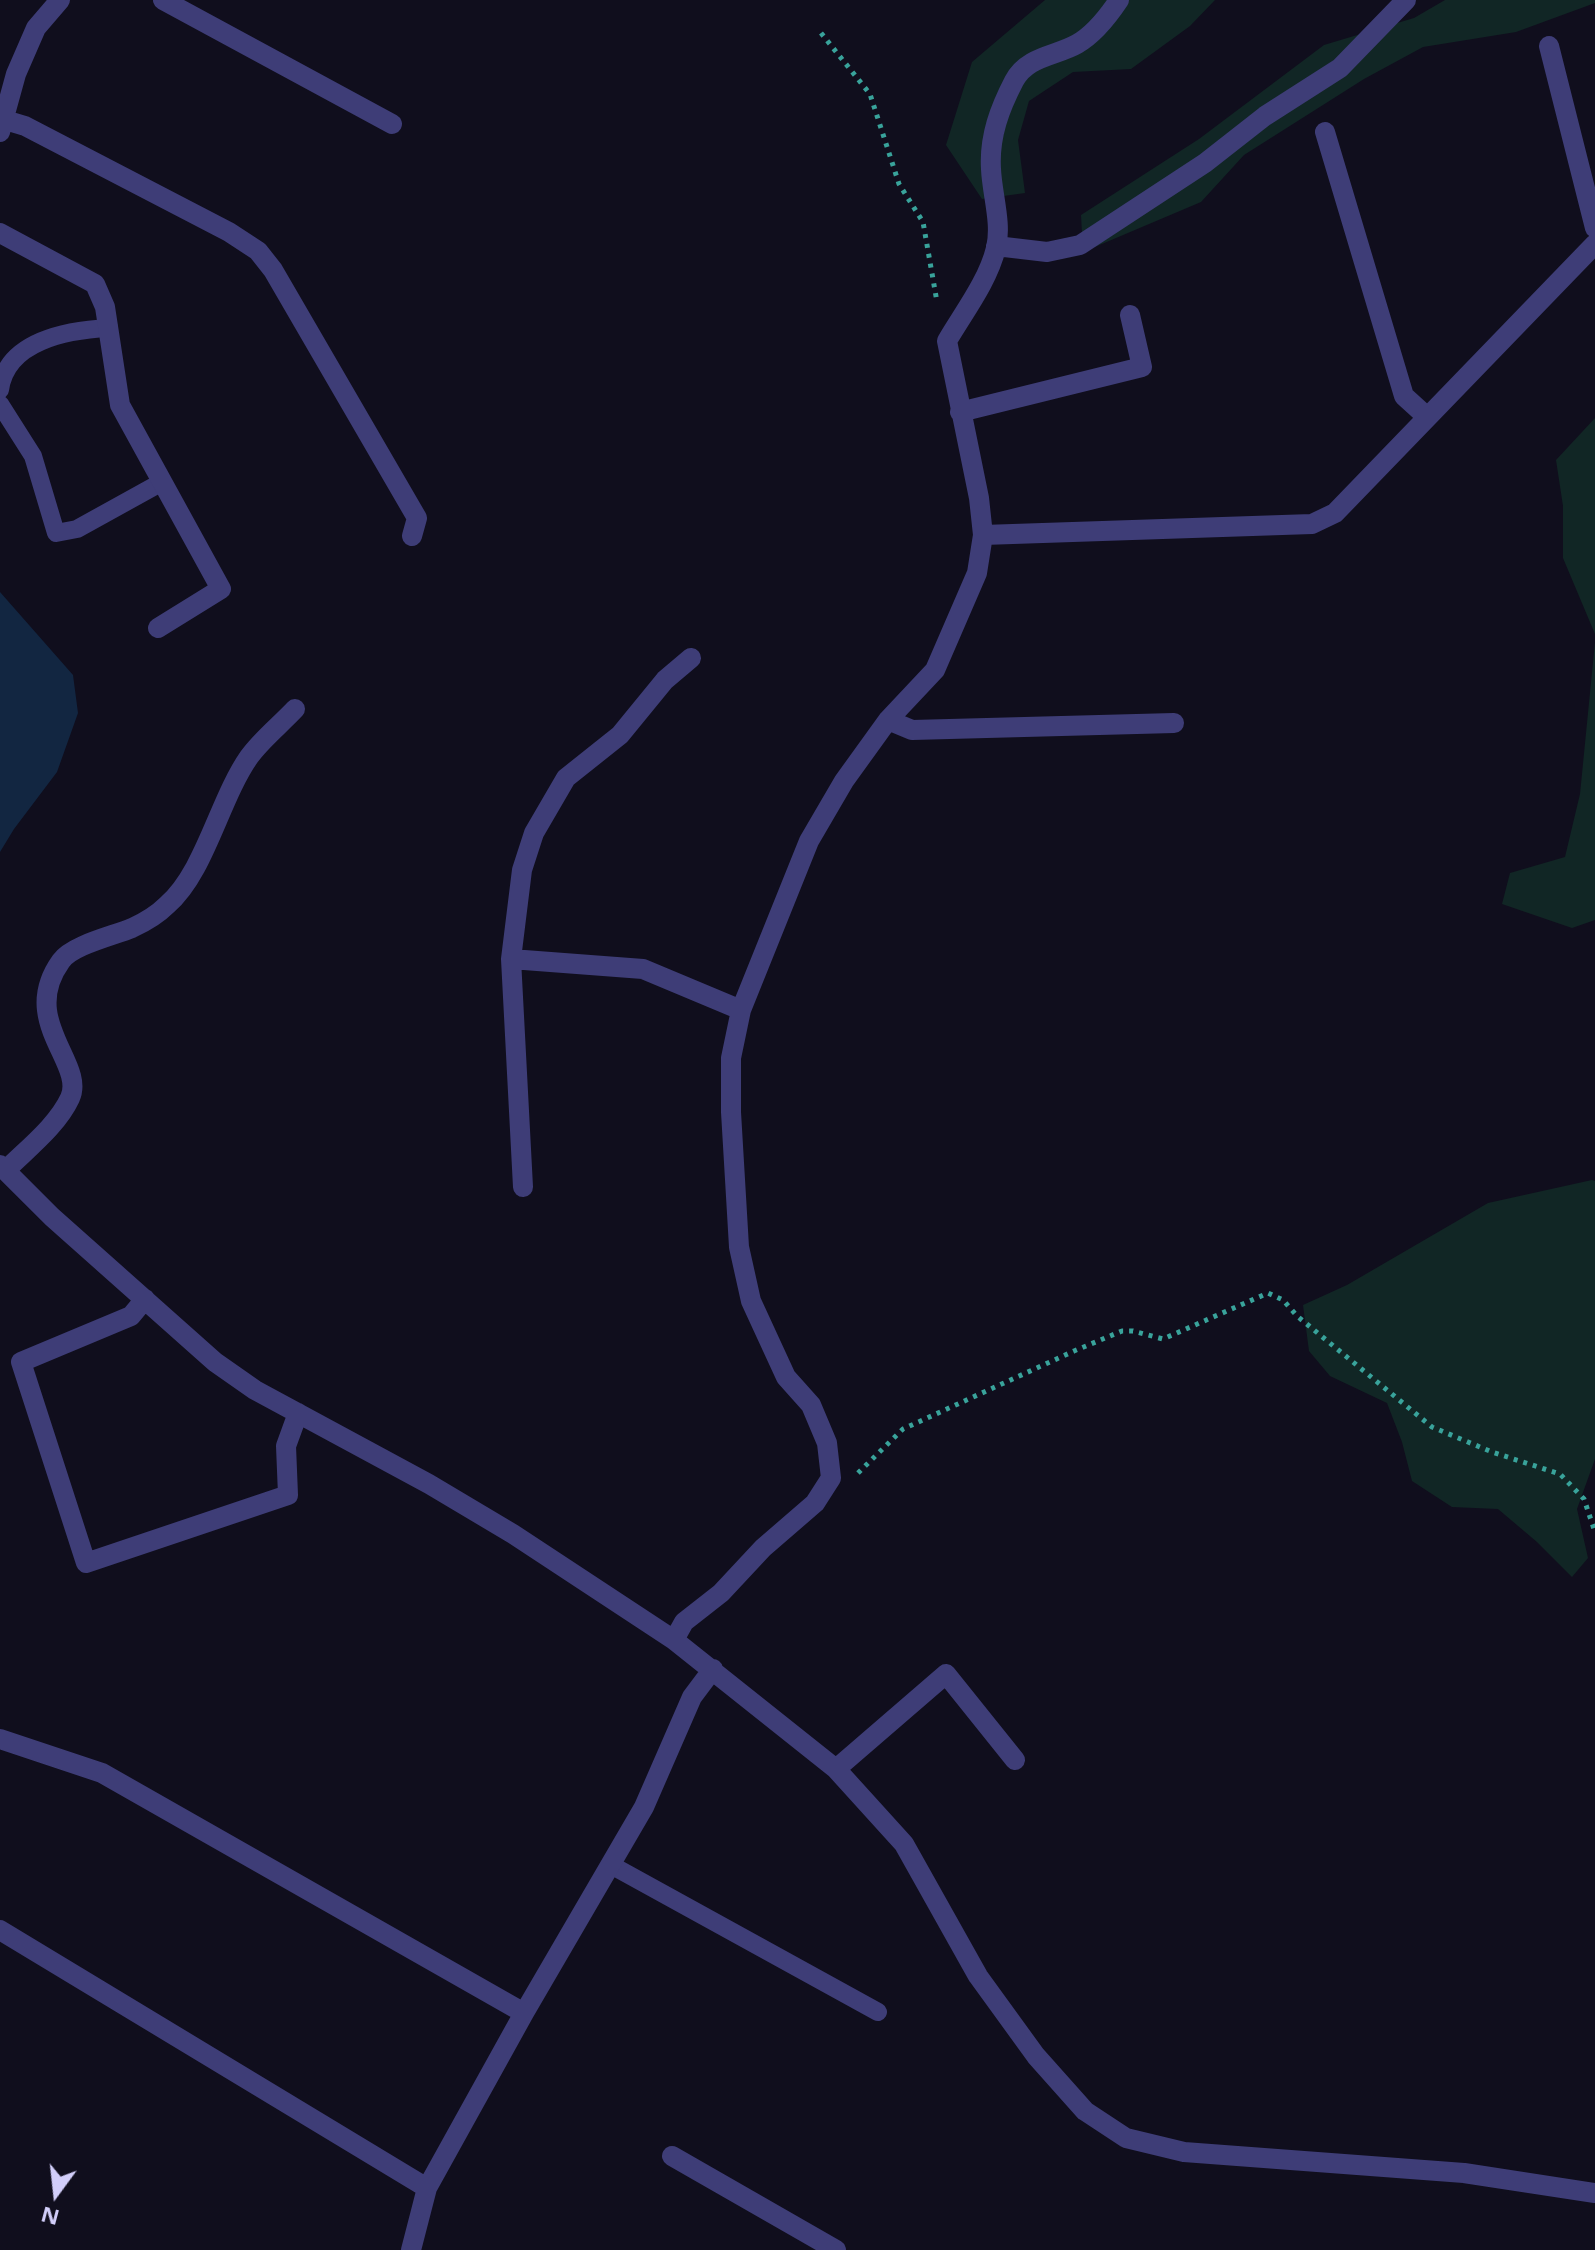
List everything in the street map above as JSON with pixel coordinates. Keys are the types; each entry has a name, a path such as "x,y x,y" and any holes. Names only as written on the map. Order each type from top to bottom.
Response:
{"street":[{"path":"60,0 36,28 16,74 2,126 25,126 202,218 258,251 273,270 417,518 412,536"},
{"path":"163,0 392,124"},
{"path":"674,1640 684,1622 721,1593 763,1548 815,1503 831,1478 827,1443 811,1405 786,1377 751,1301 739,1247 731,1058 741,1010 809,841 844,781 888,720 935,670 977,573 983,535 979,498 947,341 988,270 996,246 997,222 991,165 995,119 1017,76 1038,59 1078,44 1119,0"},
{"path":"996,246 1047,252 1080,245 1205,163 1265,116 1340,68 1406,0"},
{"path":"1549,46 1595,228"},
{"path":"1325,132 1404,396 1426,416"},
{"path":"0,233 95,284 105,307 120,405 221,589 158,628"},
{"path":"983,535 1312,524 1335,513 1595,244"},
{"path":"960,412 1142,367 1130,315"},
{"path":"523,1187 511,959 522,870 534,833 566,778 620,735 665,680 691,658"},
{"path":"295,709 249,756 219,812 189,879 168,905 135,927 83,947 62,959 49,985 47,1021 72,1077 71,1096 50,1126 3,1167 52,1217 215,1362 255,1390 429,1484 513,1534 674,1640 836,1769 904,1844 978,1976 1036,2056 1085,2111 1126,2138 1184,2152 1464,2173 1595,2193"},
{"path":"888,720 912,730 1174,723"},
{"path":"511,959 643,969 741,1010"},
{"path":"145,1299 131,1316 21,1362 86,1563 288,1495 286,1446 298,1413"},
{"path":"411,2250 427,2188 644,1807 692,1697 713,1669"},
{"path":"836,1769 946,1674 1015,1760"},
{"path":"0,1739 102,1773 524,2013"},
{"path":"0,1930 427,2188"},
{"path":"672,2156 836,2250"}],"lane":[{"path":"0,390 2,374 25,347 77,330 109,328"},
{"path":"0,404 33,456 56,533 77,529 162,482"},
{"path":"611,1865 878,2012"}],"path":[{"path":"821,33 870,94 899,184 923,222 931,277 947,341"},
{"path":"831,1478 848,1479 863,1470 903,1429 1074,1351 1122,1331 1163,1339 1268,1293 1283,1300 1314,1330 1432,1427 1492,1452 1560,1474 1584,1499 1595,1532"}],"green space":[{"path":"1045,0 1215,0 1190,26 1131,69 1073,72 1029,101 1018,140 1025,193 982,199 946,145 972,62"},
{"path":"1445,0 1595,0 1595,3 1516,32 1423,47 1364,79 1244,155 1201,202 1083,252 1081,215 1199,139 1324,45 1414,18"},
{"path":"1595,418 1595,634 1563,558 1563,506 1556,460"},
{"path":"1595,642 1595,920 1572,928 1502,904 1510,873 1565,857 1580,794"},
{"path":"1595,1181 1595,1459 1577,1509 1588,1558 1572,1577 1498,1509 1452,1507 1412,1481 1387,1403 1330,1376 1309,1351 1303,1305 1347,1285 1488,1203"}],"water":[{"path":"0,592 73,675 78,713 57,772 0,852"}]}
